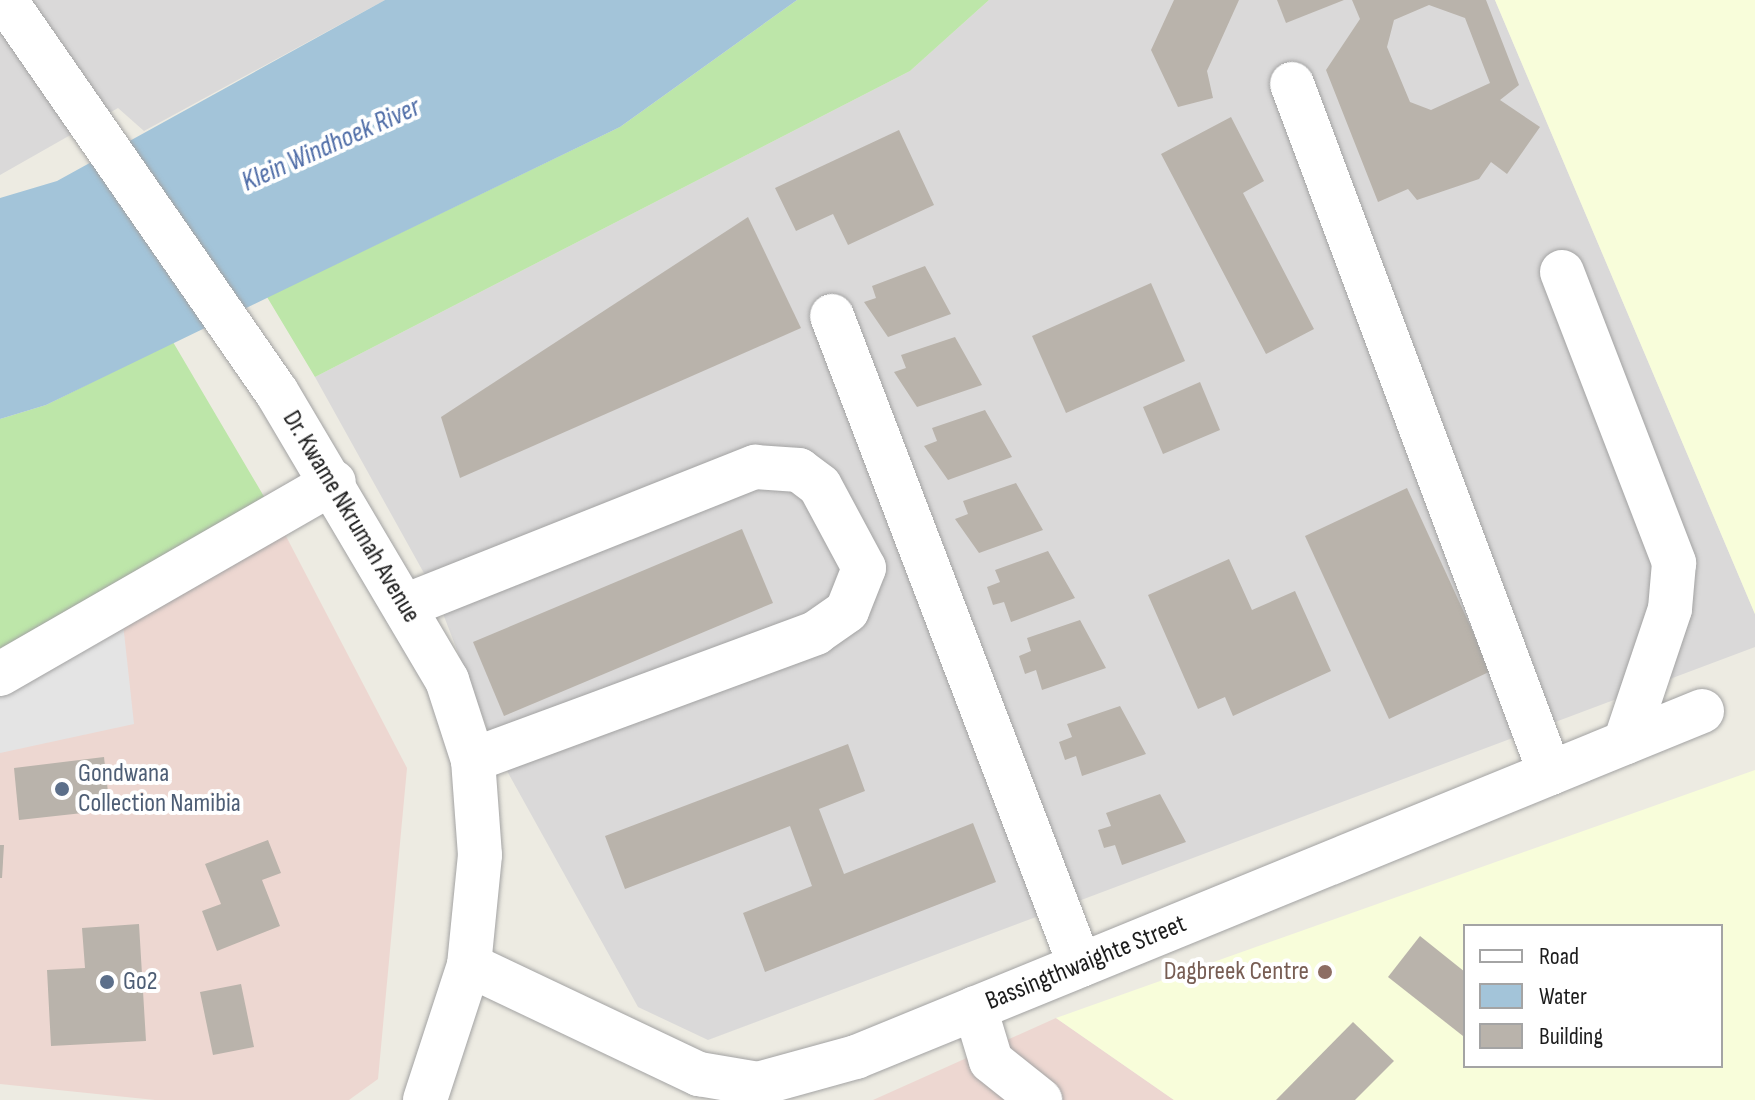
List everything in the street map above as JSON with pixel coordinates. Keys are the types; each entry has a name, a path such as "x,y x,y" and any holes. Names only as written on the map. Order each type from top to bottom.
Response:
{"street":[{"name":"Dr. Kwame Nkrumah Avenue","path":"5,0 94,118 276,391 334,482 447,680 473,760 480,855 469,965 425,1100"},
{"path":"1292,84 1550,773"},
{"path":"1562,272 1674,563 1670,609 1625,743"},
{"path":"832,316 1080,965"},
{"path":"405,606 755,467 799,470 820,486 864,568 847,611 816,633 473,760"},
{"path":"0,674 334,482"},
{"name":"Bassingthwaighte Street","path":"469,965 727,1084 758,1084 856,1057 1702,711"},
{"path":"975,1008 991,1061 1040,1100"}],"shaded area":[{"path":"0,0 385,0 144,131 118,108 0,175"},
{"path":"989,0 1495,0 1755,614 1755,647 708,1040 638,1007 496,751 435,593 315,377 910,71"},
{"path":"1495,0 1755,0 1755,614"},
{"path":"276,517 407,768 378,1079 349,1100 155,1100 0,1084 0,674"},
{"path":"121,605 134,724 0,753 0,674"},
{"name":"Dagbreek Centre","path":"1755,770 1755,1100 1174,1100 1056,1018"},
{"path":"1056,1018 1174,1100 873,1100"}],"green space":[{"path":"797,0 989,0 910,71 315,377 267,297 620,127"},
{"path":"173,342 276,517 0,674 0,419 46,405"}],"water":[{"name":"Klein Windhoek River","path":"385,0 797,0 620,127 46,405 0,419 0,198 57,181"}],"building":[{"path":"1174,0 1239,0 1207,71 1213,98 1178,107 1151,50"},
{"path":"1277,0 1344,0 1286,23"},
{"path":"1352,0 1486,0 1519,85 1500,100 1540,127 1507,174 1491,162 1479,179 1417,200 1408,189 1378,202 1326,70 1360,19","holes":["1429,5 1465,18 1490,83 1431,110 1410,102 1387,47 1394,20"]},
{"path":"1231,117 1264,181 1243,193 1314,329 1266,354 1161,154"},
{"path":"899,130 934,205 848,245 833,214 796,231 775,188"},
{"path":"748,217 801,328 460,478 441,417"},
{"path":"925,266 951,314 888,337 864,302 876,298 872,286"},
{"path":"1151,283 1185,361 1066,413 1032,336"},
{"path":"955,337 982,385 917,407 894,372 906,368 901,355"},
{"path":"1200,382 1220,430 1163,454 1143,407"},
{"path":"985,410 1012,457 948,480 924,446 937,441 932,428"},
{"path":"1016,483 1043,530 979,553 955,519 968,514 963,501"},
{"path":"1407,488 1491,671 1389,719 1305,536"},
{"path":"742,529 773,603 504,716 473,642"},
{"path":"1048,551 1075,598 1011,622 1004,602 993,605 987,587 1000,582 995,570"},
{"path":"1229,559 1252,610 1295,591 1331,671 1233,716 1225,697 1198,709 1148,595"},
{"path":"1080,620 1106,668 1042,690 1036,670 1025,674 1019,656 1031,651 1027,638"},
{"path":"1120,706 1146,754 1082,776 1076,756 1065,760 1059,742 1072,737 1067,724"},
{"path":"848,744 865,791 819,809 844,874 973,823 996,882 765,972 743,913 812,886 790,826 625,889 605,836"},
{"name":"Gondwana Collection Namibia","path":"104,757 110,810 19,820 14,768"},
{"path":"1160,794 1186,842 1122,865 1115,845 1104,848 1098,830 1111,826 1106,813"},
{"path":"268,840 281,873 262,880 280,926 217,951 202,911 221,904 205,864"},
{"path":"0,845 4,845 2,878 0,878"},
{"path":"139,924 146,1041 51,1046 47,970 85,968 82,928"},
{"path":"1420,936 1463,970 1463,1036 1388,977"},
{"path":"241,984 254,1047 213,1055 200,992"},
{"path":"1353,1022 1394,1061 1355,1100 1276,1100"}],"place":[{"name":"Gondwana Collection Namibia","path":"62,789"},
{"name":"Dagbreek Centre","path":"1325,972"},
{"name":"Go2","path":"107,982"}]}
